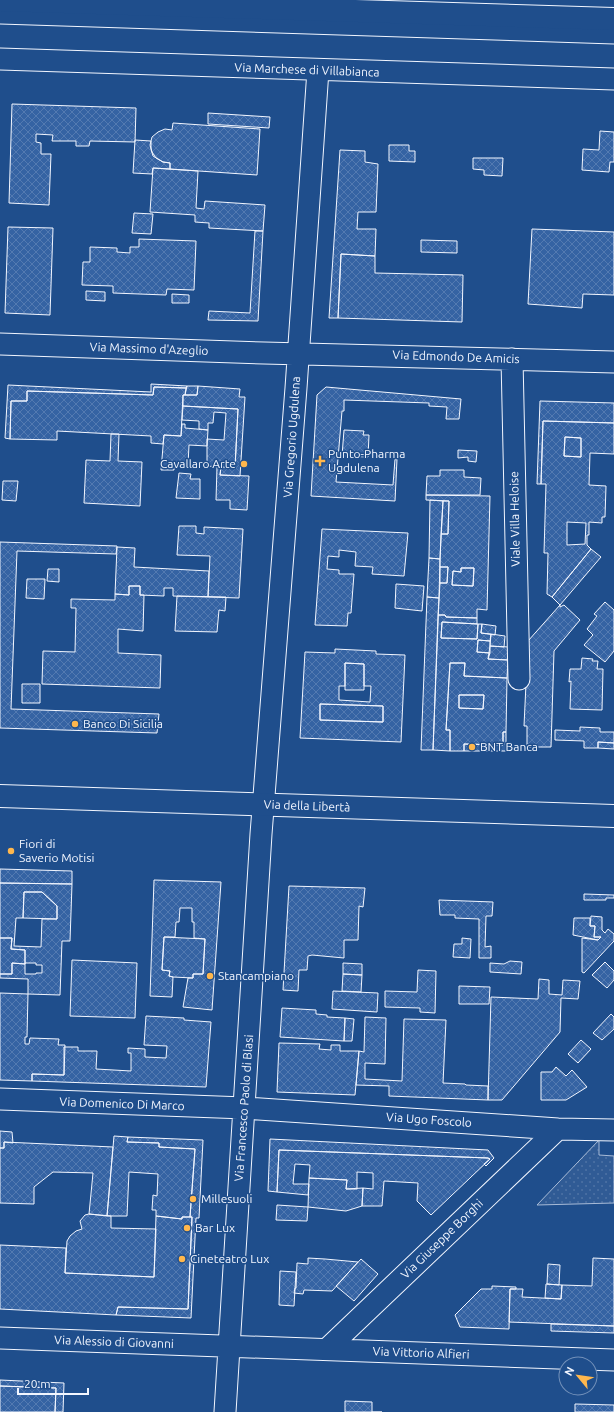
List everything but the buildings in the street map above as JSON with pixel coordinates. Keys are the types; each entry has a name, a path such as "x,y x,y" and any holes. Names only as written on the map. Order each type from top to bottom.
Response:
{"street":[{"path":"0,0 614,19"},
{"path":"0,13 614,33"},
{"name":"Via Marchese di Villabianca","path":"0,59 614,79"},
{"name":"Via Gregorio Ugdulena","path":"263,805 298,354 318,70"},
{"name":"Via Massimo d'Azeglio","path":"0,344 298,354"},
{"name":"Via Edmondo De Amicis","path":"298,354 614,362"},
{"name":"Viale Villa Heloise","path":"512,359 519,679"},
{"name":"Via della Libertà","path":"0,796 614,816"},
{"name":"Via Francesco Paolo di Blasi","path":"225,1412 263,805"},
{"name":"Via Domenico Di Marco","path":"0,1099 245,1108"},
{"name":"Via Ugo Foscolo","path":"245,1108 558,1129 614,1130"},
{"name":"Via Giuseppe Borghi","path":"327,1349 558,1129"},
{"name":"Via Alessio di Giovanni","path":"0,1338 229,1346"},
{"name":"Via Vittorio Alfieri","path":"229,1346 614,1360"}],"shaded area":[{"path":"599,1140 599,1155 614,1156 614,1203 537,1205"}],"place":[{"name":"Punto-Pharma Ugdulena","path":"320,461"},
{"name":"Cavallaro Arte","path":"244,464"},
{"name":"Banco Di Sicilia","path":"75,724"},
{"name":"BNT Banca","path":"472,747"},
{"name":"Fiori di Saverio Motisi","path":"11,851"},
{"name":"Stancampiano","path":"210,976"},
{"name":"Millesuoli","path":"193,1199"},
{"name":"Bar Lux","path":"187,1228"},
{"name":"Cineteatro Lux","path":"182,1259"}]}
